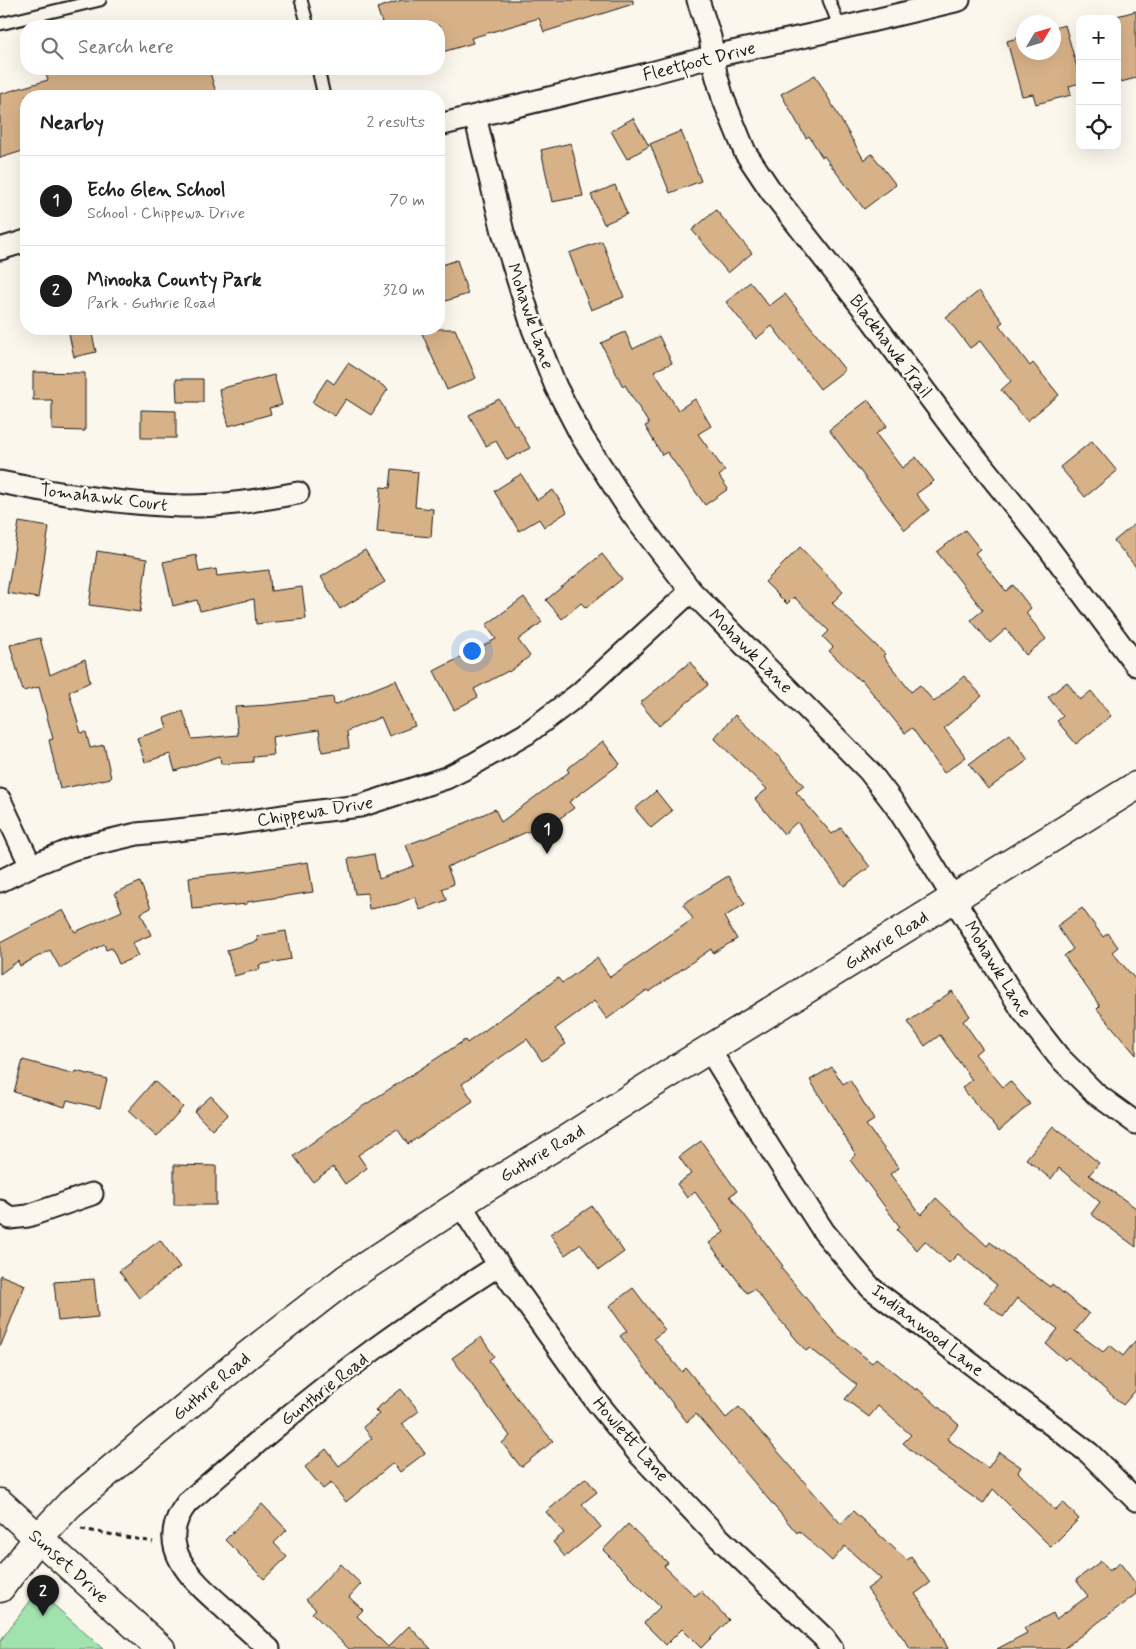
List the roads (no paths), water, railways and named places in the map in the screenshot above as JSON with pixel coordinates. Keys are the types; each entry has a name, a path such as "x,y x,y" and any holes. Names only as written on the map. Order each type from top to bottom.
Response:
{"street":[{"name":"Blackhawk Trail","path":"698,0 710,37 716,74 723,98 745,152 771,191 866,312 960,437 1044,542 1136,665"},
{"name":"Fleetfoot Drive","path":"445,124 714,56 959,0"},
{"name":"Mohawk Lane","path":"475,116 489,180 533,329 556,387 582,437 632,514 691,591 869,771 895,805 984,945 1022,1010 1058,1056 1096,1094 1136,1123"},
{"path":"0,249 20,243"},
{"name":"Tomahawk Court","path":"0,482 114,501 182,506 244,502 298,493"},
{"name":"Chippewa Drive","path":"0,881 73,849 137,834 226,825 360,806 446,778 518,739 579,694 691,591"},
{"name":"Guthrie Road","path":"0,1588 38,1538 70,1504 248,1355 346,1279 460,1204 1136,786"},
{"path":"0,800 31,866"},
{"name":"Indianwood Lane","path":"709,1049 824,1232 871,1288 1089,1453 1136,1500"},
{"path":"0,1211 10,1218 28,1216 92,1194"},
{"name":"Howlett Lane","path":"460,1204 499,1265 596,1401 640,1454 714,1533 824,1638 832,1649"},
{"name":"Gunthrie Road","path":"269,1649 206,1593 185,1570 174,1541 177,1521 187,1503 262,1438 374,1349 499,1265"},
{"name":"Sunset Drive","path":"0,1503 161,1649"}],"lane":[{"path":"0,24 100,0"},
{"path":"301,0 306,20"},
{"path":"829,0 840,28"},
{"path":"319,75 323,90"}],"place":[{"name":"Echo Glen School","path":"547,854"},
{"name":"Minooka County Park","path":"43,1616"}]}
